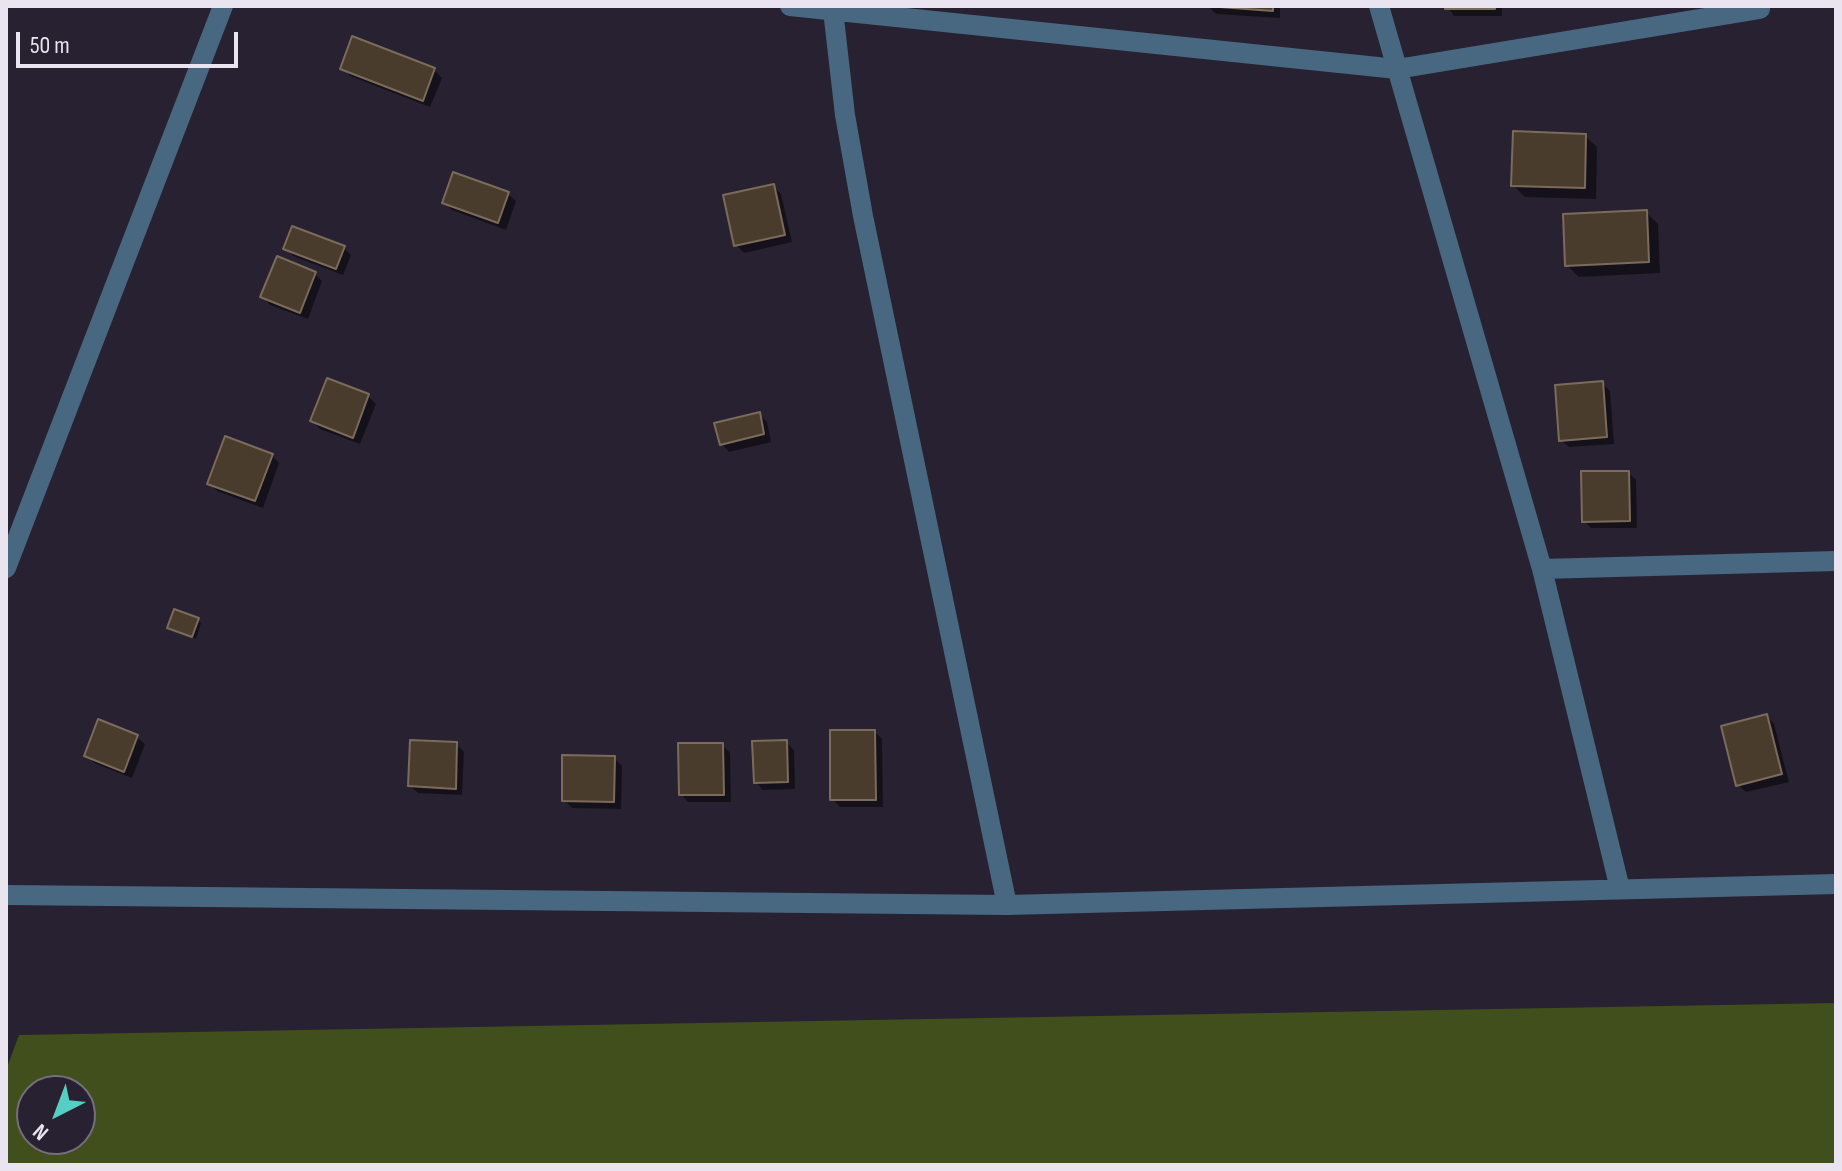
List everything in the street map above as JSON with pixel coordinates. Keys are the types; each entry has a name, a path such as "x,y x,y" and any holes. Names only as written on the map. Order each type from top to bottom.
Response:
{"street":[{"path":"6,568 223,6"},
{"path":"790,6 1397,69 1760,9"},
{"path":"1379,6 1542,569 1620,889"},
{"path":"833,10 845,115 863,216 1007,905"},
{"path":"1542,569 1836,561"},
{"path":"6,895 1007,905 1836,884"}],"green space":[{"path":"1836,1003 1836,1165 6,1165 6,1070 19,1035"}],"building":[{"path":"1206,6 1273,6 1273,11"},
{"path":"1445,6 1495,6 1495,9 1445,9"},
{"path":"352,36 435,68 423,101 340,69"},
{"path":"1513,131 1586,134 1585,188 1511,186"},
{"path":"453,172 509,192 498,223 442,203"},
{"path":"774,184 785,235 734,246 723,195"},
{"path":"1647,210 1649,262 1565,266 1563,214"},
{"path":"292,226 345,246 336,269 283,249"},
{"path":"277,256 316,272 300,313 260,297"},
{"path":"327,378 369,394 353,438 310,421"},
{"path":"1603,381 1607,437 1559,441 1555,385"},
{"path":"760,412 764,434 720,445 714,423"},
{"path":"225,436 273,454 255,501 207,484"},
{"path":"1581,471 1629,471 1630,521 1582,522"},
{"path":"174,609 199,618 192,637 167,628"},
{"path":"1767,714 1782,774 1736,786 1721,726"},
{"path":"98,719 138,735 124,772 84,756"},
{"path":"830,730 875,730 876,800 830,800"},
{"path":"410,740 457,742 456,789 408,786"},
{"path":"787,740 788,782 754,783 752,741"},
{"path":"678,743 723,743 724,795 679,795"},
{"path":"562,755 615,756 614,802 562,801"}]}
